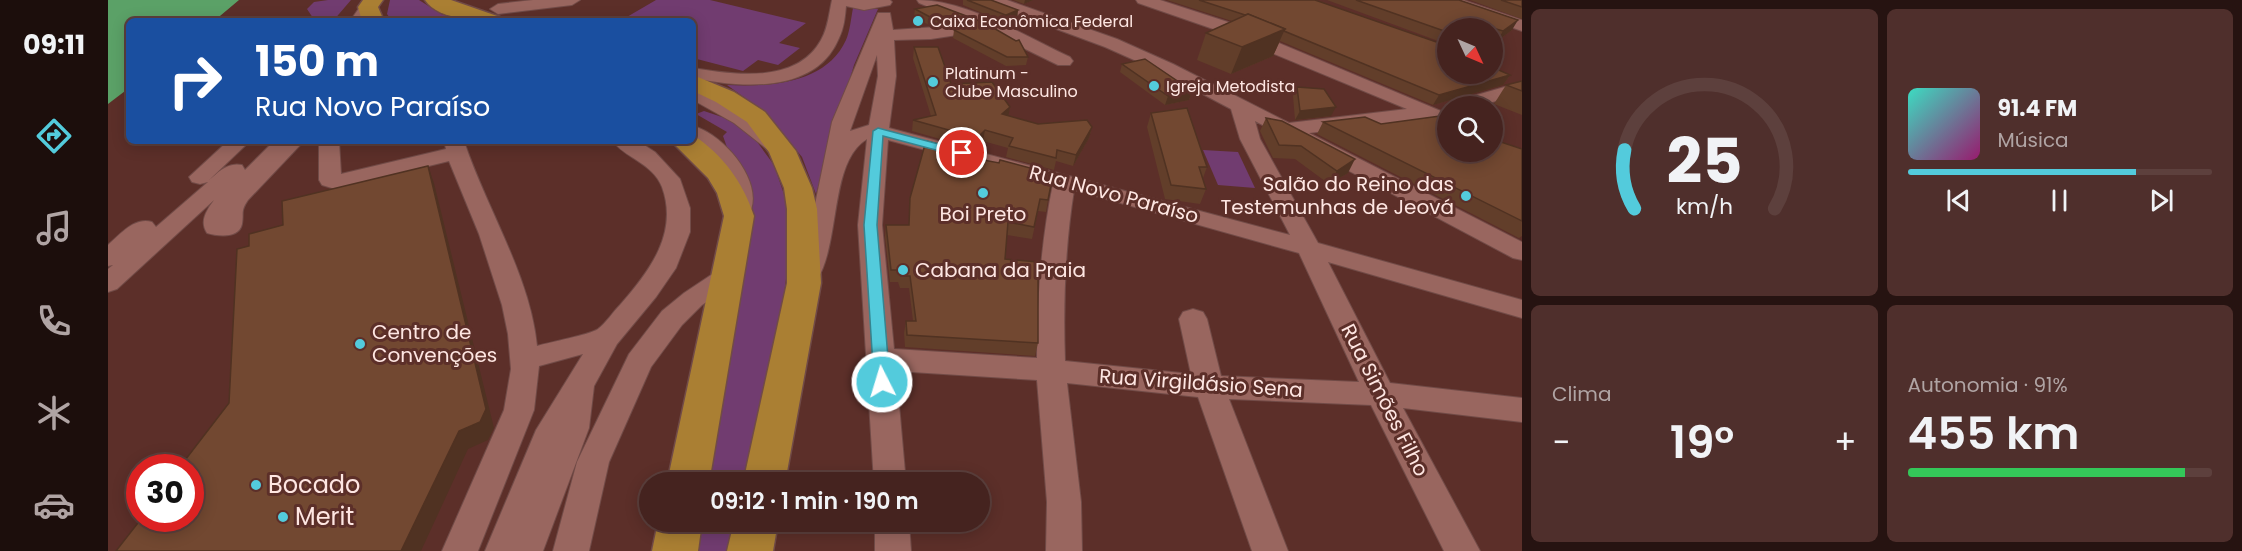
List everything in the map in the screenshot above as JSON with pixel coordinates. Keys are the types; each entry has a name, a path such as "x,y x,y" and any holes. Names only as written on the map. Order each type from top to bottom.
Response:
{"main road":[{"path":"435,0 471,18 495,15"},
{"path":"696,82 725,97 756,117 782,151 798,188 802,208 804,282 766,472"},
{"path":"688,144 708,160 724,180 734,195 739,216 690,472"},
{"path":"675,551 678,532"},
{"path":"750,551 754,532"}],"street":[{"path":"495,15 572,0"},
{"path":"696,73 724,78 757,79 780,76 808,66 819,57 829,43 840,0 864,5 931,34 951,31"},
{"path":"926,0 994,27 1064,61"},
{"path":"1144,0 1234,31 1437,110"},
{"path":"1448,0 1522,26"},
{"path":"998,1 1127,50 1185,77 1284,130 1519,248"},
{"path":"885,13 887,76 878,131 870,225 889,472"},
{"path":"804,282 816,258 831,171 847,104 885,13"},
{"path":"1503,76 1522,86"},
{"path":"1490,96 1522,86"},
{"path":"696,94 741,119 782,151"},
{"path":"696,110 716,104"},
{"name":"Rua Simões Filho","path":"1240,106 1250,140 1309,248 1380,394 1462,551"},
{"path":"1284,130 1437,111"},
{"path":"831,171 854,137 864,132 878,131"},
{"name":"Rua Novo Paraíso","path":"878,131 1309,248 1522,309"},
{"path":"696,134 710,141 728,159 740,187 742,199 739,216"},
{"path":"108,258 237,144"},
{"path":"108,282 261,144"},
{"path":"283,144 222,205 216,214 215,228 222,229 230,225 229,211 239,196 291,144"},
{"path":"329,144 330,180 335,182 430,150 456,147 464,174 491,234 515,305 522,334 524,360 524,385 519,410 460,551"},
{"path":"503,551 552,430 607,336 647,291 663,268 678,232 678,208 672,184 653,161 628,144"},
{"path":"1064,551 1065,502 1051,370 1052,261 1065,181"},
{"path":"571,551 593,462 639,362 672,318 693,299 729,275"},
{"path":"1192,319 1209,387 1270,551"},
{"path":"524,360 607,336"},
{"name":"Rua Virgildásio Sena","path":"880,359 1051,370 1209,387 1380,394 1522,410"},
{"path":"525,551 574,428 579,386"},
{"path":"892,532 893,551"}],"shaded area":[{"path":"108,0 239,0 218,18 126,18 126,90 108,104"},
{"path":"351,0 336,18 313,18 307,9 314,2"},
{"path":"390,0 419,0 441,14 454,18 390,18 387,14"},
{"path":"656,0 710,0 806,23 779,43 800,48 778,65 758,60 743,71 696,59 696,18 625,18"},
{"path":"853,8 878,9 854,65 816,194 802,157 766,113 727,85 760,85 795,80 825,66 837,55 846,40"},
{"path":"704,111 731,120 752,135 774,165 789,209 790,248 777,348 749,472 710,472 750,213 723,136 727,132 696,114"},
{"path":"1203,150 1238,152 1255,188 1218,185"},
{"path":"700,532 736,532 731,551 697,551"}],"building":[{"path":"967,0 991,0 1018,10 1006,15 1008,16"},
{"path":"1199,0 1315,0 1437,42 1437,84 1478,84 1439,95 1284,31 1285,29 1248,14"},
{"path":"1356,0 1459,0 1518,20 1503,31 1503,18 1437,18 1437,28"},
{"path":"1501,0 1522,0 1522,7"},
{"path":"937,5 985,23 1016,41 1019,40 1028,57 1007,57 954,30 960,28 962,22 953,16 930,17 915,9"},
{"path":"1248,14 1285,29 1242,47 1206,33"},
{"path":"914,47 938,47 951,84 992,82 1010,107 1002,114 1038,124 1087,120 1092,127 1076,155 1057,150 1056,158 1009,146 1013,138 985,130 977,138 913,120 936,115"},
{"path":"1145,59 1192,91 1168,96 1122,64"},
{"path":"1522,81 1522,91 1506,85"},
{"path":"1297,87 1324,89 1336,107 1300,111"},
{"path":"1187,108 1207,167 1199,167 1206,189 1171,185 1151,113"},
{"path":"1437,116 1437,162 1503,162 1503,143 1522,149 1522,221 1323,122 1365,117 1381,124"},
{"path":"1266,118 1282,121 1355,159 1337,171 1301,146 1279,145"},
{"path":"926,141 962,150 957,155 999,163 1000,160 1053,174 1048,200 1040,199 1034,227 1008,222 1005,259 1038,262 1038,343 907,335 906,321 916,321 910,276 901,276 900,270 891,270 886,225 909,225 910,198"},
{"name":"Centro de Convenções","path":"428,166 486,409 480,422 459,431 401,551 116,551 131,532 204,532 204,454 190,454 229,403 237,249 249,246 249,234 283,225 282,201"}],"place":[{"name":"Caixa Econômica Federal","path":"918,21"},
{"name":"Platinum - Clube Masculino","path":"933,82"},
{"name":"Igreja Metodista","path":"1154,86"},
{"name":"Boi Preto","path":"983,193"},
{"name":"Salão do Reino das Testemunhas de Jeová","path":"1466,196"},
{"name":"Cabana da Praia","path":"903,270"},
{"name":"Centro de Convenções","path":"360,344"},
{"name":"Bocado","path":"256,485"},
{"name":"Merit","path":"283,517"}],"route":[{"path":"882,382 870,225 878,131 962,153"}]}
